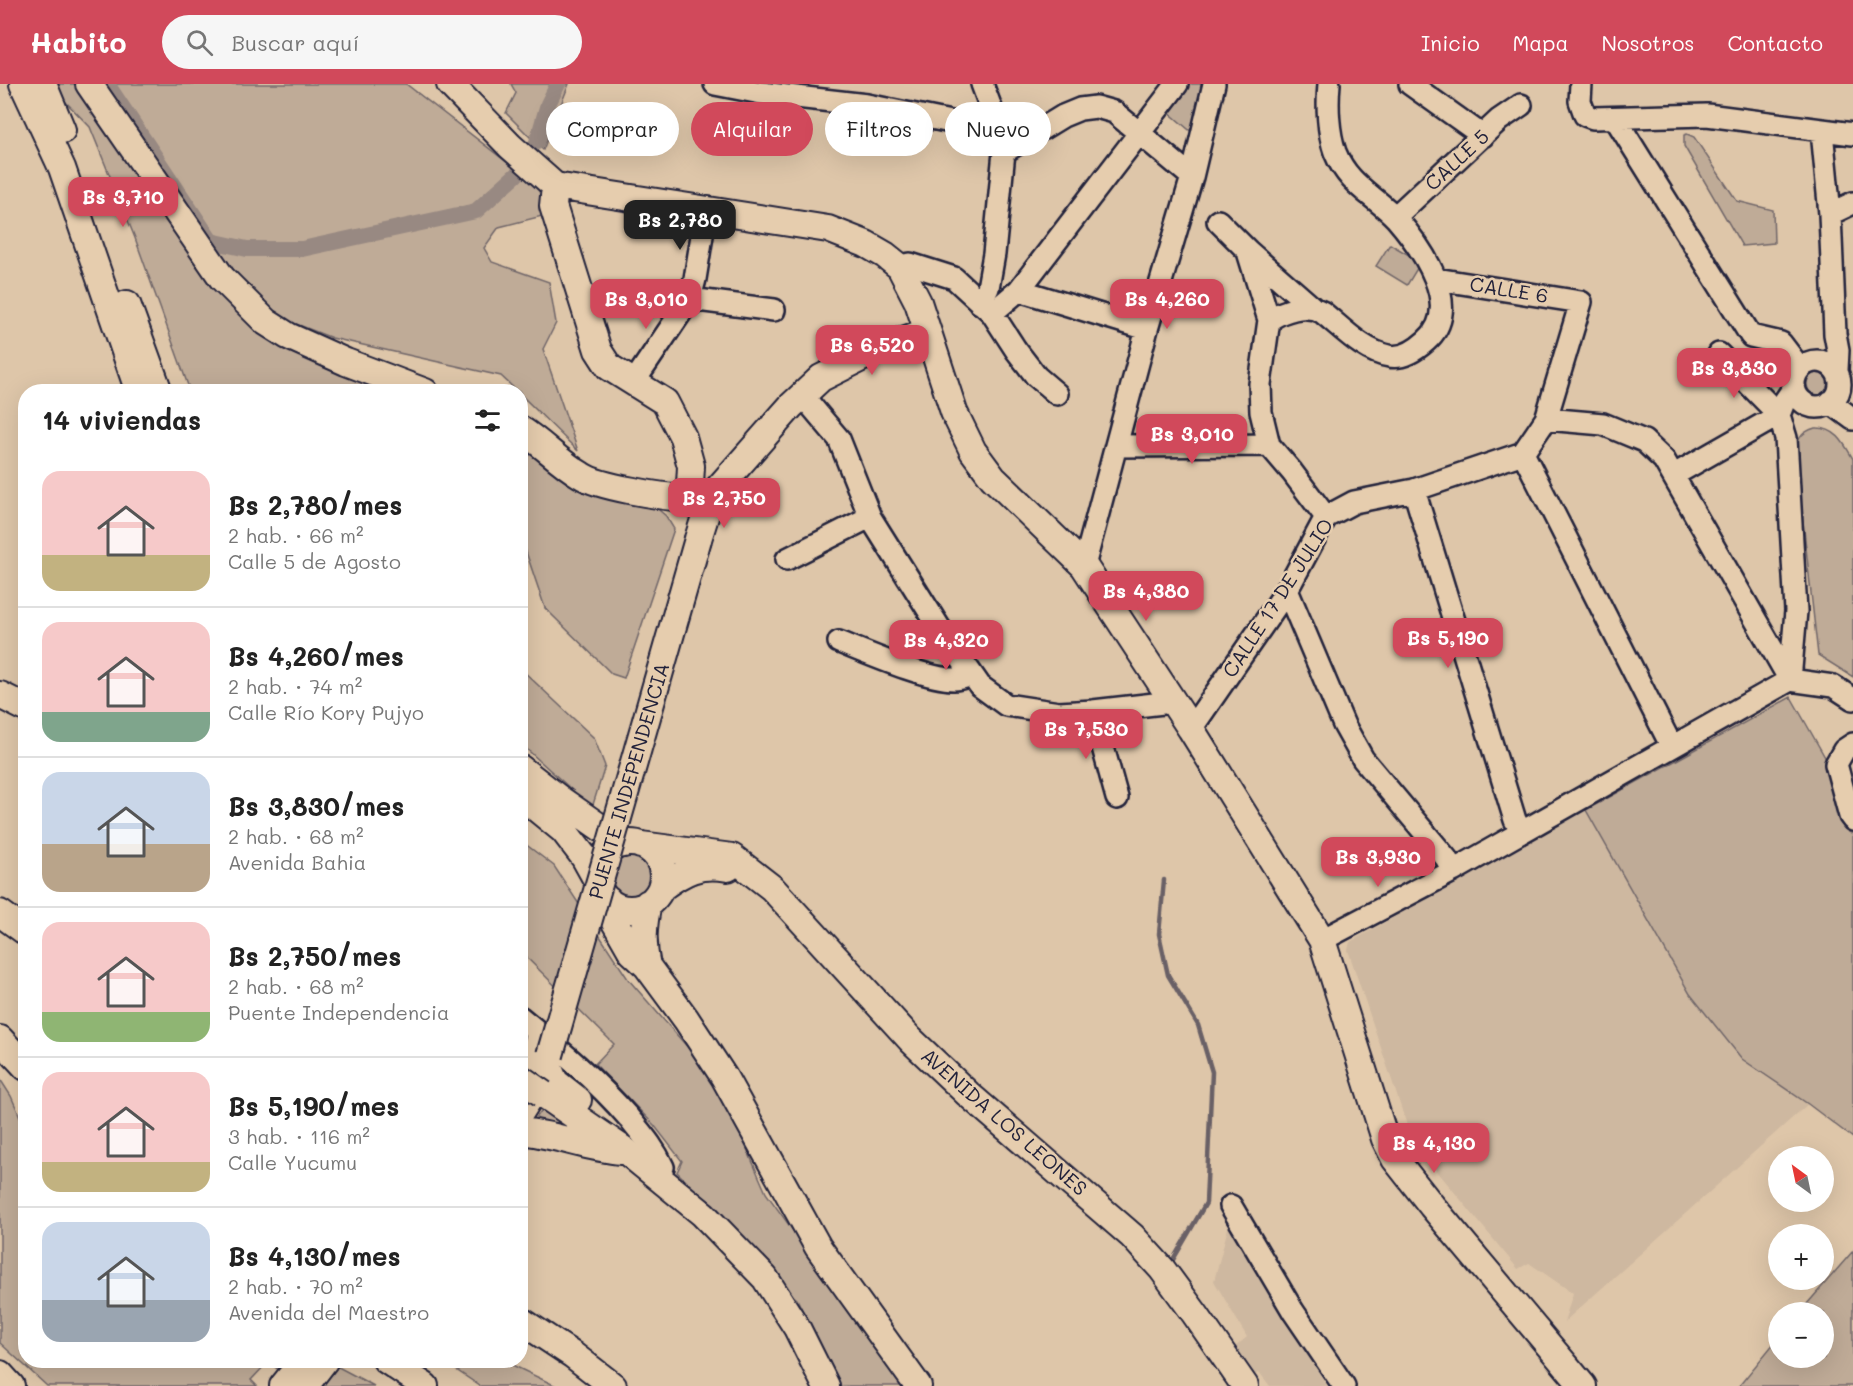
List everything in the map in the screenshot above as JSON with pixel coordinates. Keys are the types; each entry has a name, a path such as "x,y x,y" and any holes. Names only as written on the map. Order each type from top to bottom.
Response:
{"main road":[{"path":"22,84 62,168 136,384"},
{"path":"43,84 77,169 156,384"},
{"path":"89,84 222,278 266,322 288,336 346,362 404,384"},
{"path":"450,84 510,146 555,186 828,229 866,244 900,267 918,302 954,412 973,450 993,478 1084,567 1191,729 1322,940 1385,1139 1395,1159 1583,1386"},
{"name":"PUENTE INDEPENDENCIA","path":"539,1052 691,536 697,497 692,466 683,437 665,402 609,367 598,350 554,206 555,186"},
{"path":"528,434 540,441 581,476 594,481 666,497 697,497 820,378 881,348 926,332"},
{"path":"0,695 18,704"},
{"path":"528,774 561,800 632,844 651,850 659,859 662,870 643,937 647,966"},
{"path":"528,802 564,831 584,857 603,892 612,917 632,952 647,966 686,1019 724,1077 818,1247 918,1386"},
{"path":"632,844 608,852 599,867 603,892 617,906 627,909 638,908 675,877 695,868 714,866 749,870"},
{"name":"AVENIDA LOS LEONES","path":"632,844 732,856 772,888 911,1040 960,1087 1132,1236 1162,1269 1245,1386"},
{"path":"0,913 18,926"},
{"path":"0,1039 18,1058"},
{"path":"539,1052 531,1067 532,1092 627,1152 703,1214 765,1278 797,1328 826,1386"},
{"path":"528,1101 542,1080 539,1052"},
{"path":"539,1052 551,1076 561,1088 608,1121 627,1152"},
{"path":"528,1132 600,1149 627,1152"},
{"path":"528,1325 573,1354 613,1386"},
{"path":"283,1386 298,1368"},
{"path":"305,1386 319,1368"},
{"path":"398,1368 425,1386"},
{"path":"0,1374 10,1386"}],"street":[{"path":"714,84 761,93 867,105 945,126"},
{"path":"982,84 988,102"},
{"path":"986,308 1019,290 1177,84"},
{"path":"1084,567 1147,329 1192,177 1215,84"},
{"path":"1218,220 1248,251 1313,308 1374,353 1393,357 1406,355 1434,335 1441,316 1441,301 1436,279 1424,255 1395,217 1364,192 1346,172 1335,151 1329,120 1329,84"},
{"path":"1410,84 1483,136"},
{"path":"1581,84 1580,101 1585,115 1593,118 1707,115 1853,134"},
{"name":"CALLE 5","path":"1395,217 1499,120 1521,105"},
{"path":"1051,121 1088,108 1096,107 1114,112 1192,177"},
{"path":"1615,118 1750,336 1781,343 1804,372 1802,401 1820,404 1853,420"},
{"path":"1786,438 1798,415 1836,396 1843,380 1838,350 1844,331 1822,131"},
{"path":"986,308 994,254 1001,156"},
{"path":"1830,214 1853,202"},
{"path":"634,382 690,299 706,211"},
{"path":"1248,251 1269,320 1260,384 1261,412 1269,445 1326,517"},
{"path":"900,267 910,264 954,278 986,308 1036,376 1057,394"},
{"name":"CALLE 6","path":"1436,279 1581,302 1546,419"},
{"path":"1019,290 1147,329"},
{"path":"690,299 774,310"},
{"path":"1269,320 1292,309 1313,308"},
{"path":"1674,475 1779,415 1784,402 1804,372 1844,331"},
{"path":"1719,354 1779,415 1786,438 1796,611 1790,680"},
{"path":"1804,372 1828,363 1843,380"},
{"path":"802,395 839,439 870,517 939,627 980,686 1006,705 1059,713 1172,702"},
{"path":"1672,747 1524,453 1546,419 1603,424 1644,441 1664,460 1790,680"},
{"path":"1116,446 1269,445"},
{"name":"CALLE 17 DE JULIO","path":"1191,729 1287,590 1326,517 1354,502 1414,490 1524,453"},
{"path":"1414,490 1515,820 1521,831"},
{"path":"787,559 870,517"},
{"path":"1287,590 1344,725 1363,759 1446,858 1453,871"},
{"path":"838,642 920,672 944,678 955,680 972,675"},
{"path":"1322,940 1453,871 1790,680 1833,686 1853,699"},
{"path":"1093,711 1117,798"},
{"path":"1853,744 1844,750 1836,764 1853,820"},
{"path":"528,1024 594,1078 655,1148 663,1167 657,1175"},
{"path":"1231,1206 1293,1311 1344,1386"}],"shaded area":[{"path":"58,84 76,84 131,164 286,346 370,384 187,384 135,238 90,127 62,98 57,88"},
{"path":"107,84 406,84 535,184 542,197 546,215 499,227 484,248 492,262 549,282 556,323 543,349 578,451 528,402 528,384 510,384 501,376 332,338 281,318 248,288 211,241"},
{"path":"511,84 569,84 562,102 546,102 546,142 543,150 506,113 516,93"},
{"path":"1183,84 1217,84 1195,135 1166,110"},
{"path":"1684,135 1694,137 1737,201 1773,210 1774,243 1742,246 1684,146"},
{"path":"1390,244 1421,262 1407,285 1376,266"},
{"path":"1819,372 1827,376 1831,384 1827,392 1819,396 1811,392 1807,384 1811,376"},
{"path":"1815,428 1834,433 1843,442 1853,459 1853,677 1818,655 1795,450 1802,436"},
{"path":"528,448 654,506 666,516 674,529 624,678 612,674 545,608 528,558"},
{"path":"528,676 594,738 605,766 592,808 528,750"},
{"path":"1791,697 1826,759 1842,816 1849,832 1853,834 1853,1138 1742,1059 1690,994 1586,810"},
{"path":"1586,810 1690,994 1742,1059 1808,1104 1564,1322 1573,1293 1529,1263 1518,1269 1427,1159 1410,1134 1348,950 1350,942"},
{"path":"528,846 554,866 628,979 697,1058 730,1110 766,1193 904,1386 839,1386 797,1299 772,1267 677,1172 682,1161 654,1125 595,1064 614,1044 528,959"},
{"path":"626,853 641,857 650,865 653,875 644,894 634,899 623,898 610,889 617,857"},
{"path":"0,1079 18,1112 18,1359 0,1343"},
{"path":"544,1107 597,1142 533,1122"},
{"path":"1229,1224 1327,1386 1270,1386 1259,1372 1254,1376 1235,1347 1247,1337 1214,1281"},
{"path":"1853,1251 1853,1386 1739,1386 1768,1350 1768,1368 1834,1368 1834,1302 1809,1302 1819,1290 1834,1290 1834,1273"},
{"path":"27,1368 262,1368 251,1380 257,1386 47,1386"},
{"path":"276,1368 340,1368 374,1386 300,1386"},
{"path":"453,1368 519,1368 556,1386 480,1386"}],"waterway":[{"path":"107,84 211,241 247,249 302,249 476,211 516,175"},
{"path":"537,142 548,104 558,84"},
{"path":"1164,880 1159,934 1168,975 1198,1025 1212,1072 1206,1203 1171,1263"}]}
